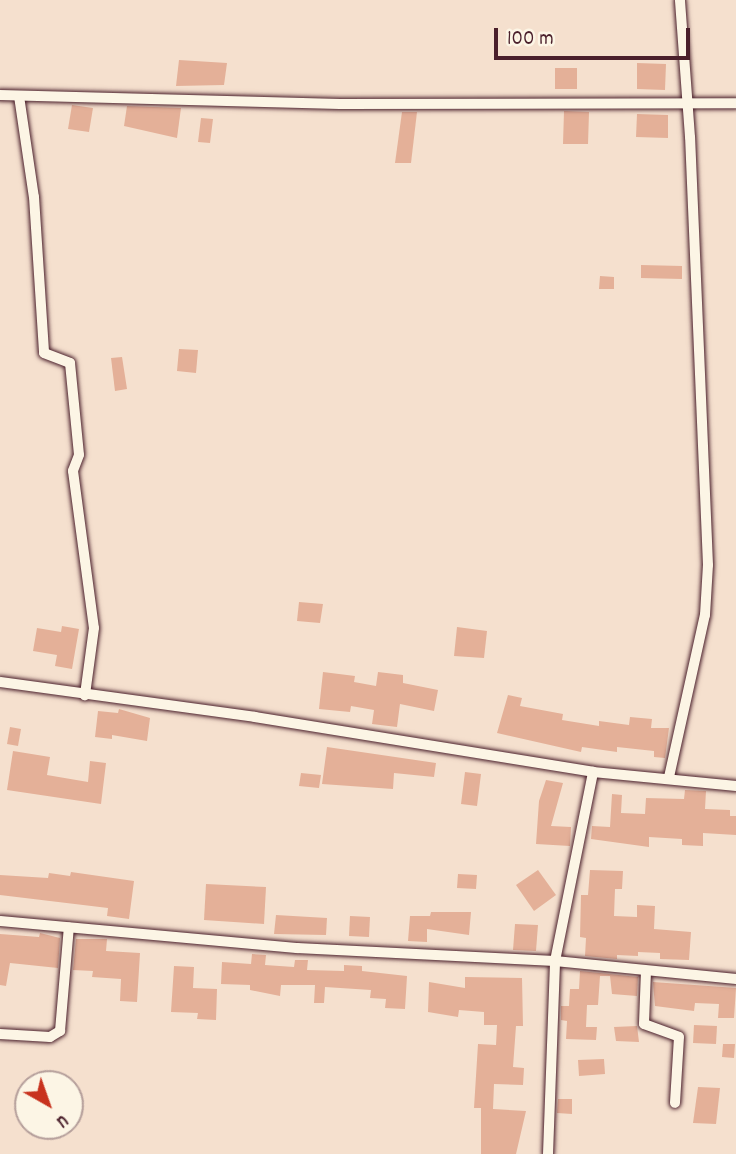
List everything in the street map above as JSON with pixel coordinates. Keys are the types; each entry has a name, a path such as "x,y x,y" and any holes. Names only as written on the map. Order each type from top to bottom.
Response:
{"street":[{"path":"669,777 708,583 688,105 680,0"},
{"path":"0,95 340,104 736,103"},
{"path":"19,96 34,197 44,353 70,363 79,455 73,471 94,628 85,695"},
{"path":"0,682 256,717 593,772 669,777 736,786"},
{"path":"548,1154 555,961 593,772"},
{"path":"0,921 297,948 555,961 736,979"},
{"path":"0,1034 50,1037 60,1031 69,926"},
{"path":"646,971 644,1024 679,1037 675,1103"}],"building":[{"path":"179,60 227,63 224,85 176,86"},
{"path":"637,63 666,64 665,90 637,89"},
{"path":"555,68 577,68 577,89 555,89"},
{"path":"72,105 93,108 89,132 68,129"},
{"path":"127,106 181,108 177,138 124,126"},
{"path":"564,111 589,112 588,144 563,144"},
{"path":"402,112 417,112 411,163 395,163"},
{"path":"637,114 668,115 668,138 636,137"},
{"path":"201,118 213,119 210,143 198,142"},
{"path":"641,265 682,266 682,279 641,278"},
{"path":"600,276 614,277 614,289 599,289"},
{"path":"179,349 198,350 196,373 177,371"},
{"path":"122,357 127,389 115,391 111,358"},
{"path":"299,602 323,604 320,623 297,621"},
{"path":"62,626 79,629 72,669 55,666 57,655 33,651 37,628 61,632"},
{"path":"457,627 487,631 484,658 454,656"},
{"path":"323,672 355,676 354,682 376,686 378,672 403,675 403,683 438,690 434,711 400,704 397,727 372,724 374,710 351,706 350,712 319,709"},
{"path":"508,695 522,698 520,706 563,714 562,720 599,726 599,721 629,725 630,717 652,719 651,728 669,728 665,758 654,757 654,751 617,747 617,752 582,747 581,752 497,733"},
{"path":"119,709 150,718 147,741 112,735 112,739 95,737 98,711 118,713"},
{"path":"10,727 21,729 18,746 7,744"},
{"path":"327,747 436,763 434,777 394,773 393,789 322,784"},
{"path":"13,751 50,757 47,775 88,782 90,761 106,763 101,804 7,790"},
{"path":"465,772 481,774 477,806 461,804"},
{"path":"301,773 321,775 319,788 299,786"},
{"path":"546,780 563,783 551,826 571,827 570,846 536,844 539,801"},
{"path":"685,790 706,791 705,809 730,810 730,816 736,816 736,835 703,833 703,846 682,845 682,839 649,837 649,847 591,839 592,826 610,827 612,794 622,795 621,813 645,814 646,798 684,799"},
{"path":"538,870 556,895 534,911 516,885"},
{"path":"590,870 623,871 622,889 615,889 614,916 637,917 637,905 655,906 654,929 691,932 689,960 660,959 660,953 638,952 638,956 617,955 617,959 585,956 586,938 580,937 581,895 588,895"},
{"path":"71,872 134,881 129,919 107,916 108,908 0,895 0,875 48,878 49,873 70,876"},
{"path":"458,874 477,875 476,889 457,888"},
{"path":"206,884 266,887 264,924 204,920"},
{"path":"431,912 471,912 469,935 427,929 427,942 408,941 410,916 430,916"},
{"path":"276,915 327,918 326,935 274,934"},
{"path":"350,916 370,917 369,937 349,936"},
{"path":"515,924 538,925 536,951 513,950"},
{"path":"40,933 60,938 58,968 10,963 6,986 0,985 0,934 39,937"},
{"path":"76,939 107,939 106,951 140,953 137,1002 120,1001 121,979 92,977 93,971 73,970"},
{"path":"252,954 266,955 265,965 294,967 295,960 308,960 307,970 344,971 344,965 362,966 362,971 407,976 405,1009 385,1008 386,999 370,998 371,990 325,987 324,1003 314,1003 315,985 281,985 280,996 250,990 250,985 221,984 222,962 251,964"},
{"path":"174,966 194,967 193,988 217,989 216,1020 197,1019 198,1013 171,1012"},
{"path":"580,971 638,977 637,996 612,994 610,976 600,976 598,1005 587,1005 586,1027 597,1027 596,1040 566,1039 567,1021 561,1020 561,1006 569,1006 570,989 579,989"},
{"path":"465,977 522,978 523,1026 516,1026 513,1067 524,1068 523,1085 494,1084 493,1109 526,1111 516,1154 481,1154 481,1108 474,1108 478,1044 496,1045 497,1025 484,1025 484,1012 459,1010 458,1017 428,1012 429,982 465,988"},
{"path":"653,982 736,988 734,1018 718,1018 719,1004 695,1003 694,1011 655,1006"},
{"path":"694,1025 717,1026 716,1044 693,1043"},
{"path":"637,1026 639,1042 616,1041 614,1027"},
{"path":"723,1044 735,1044 734,1058 722,1057"},
{"path":"604,1059 605,1074 579,1076 578,1060"},
{"path":"698,1087 720,1088 716,1124 693,1123"},
{"path":"558,1099 572,1099 572,1114 557,1113"}]}
